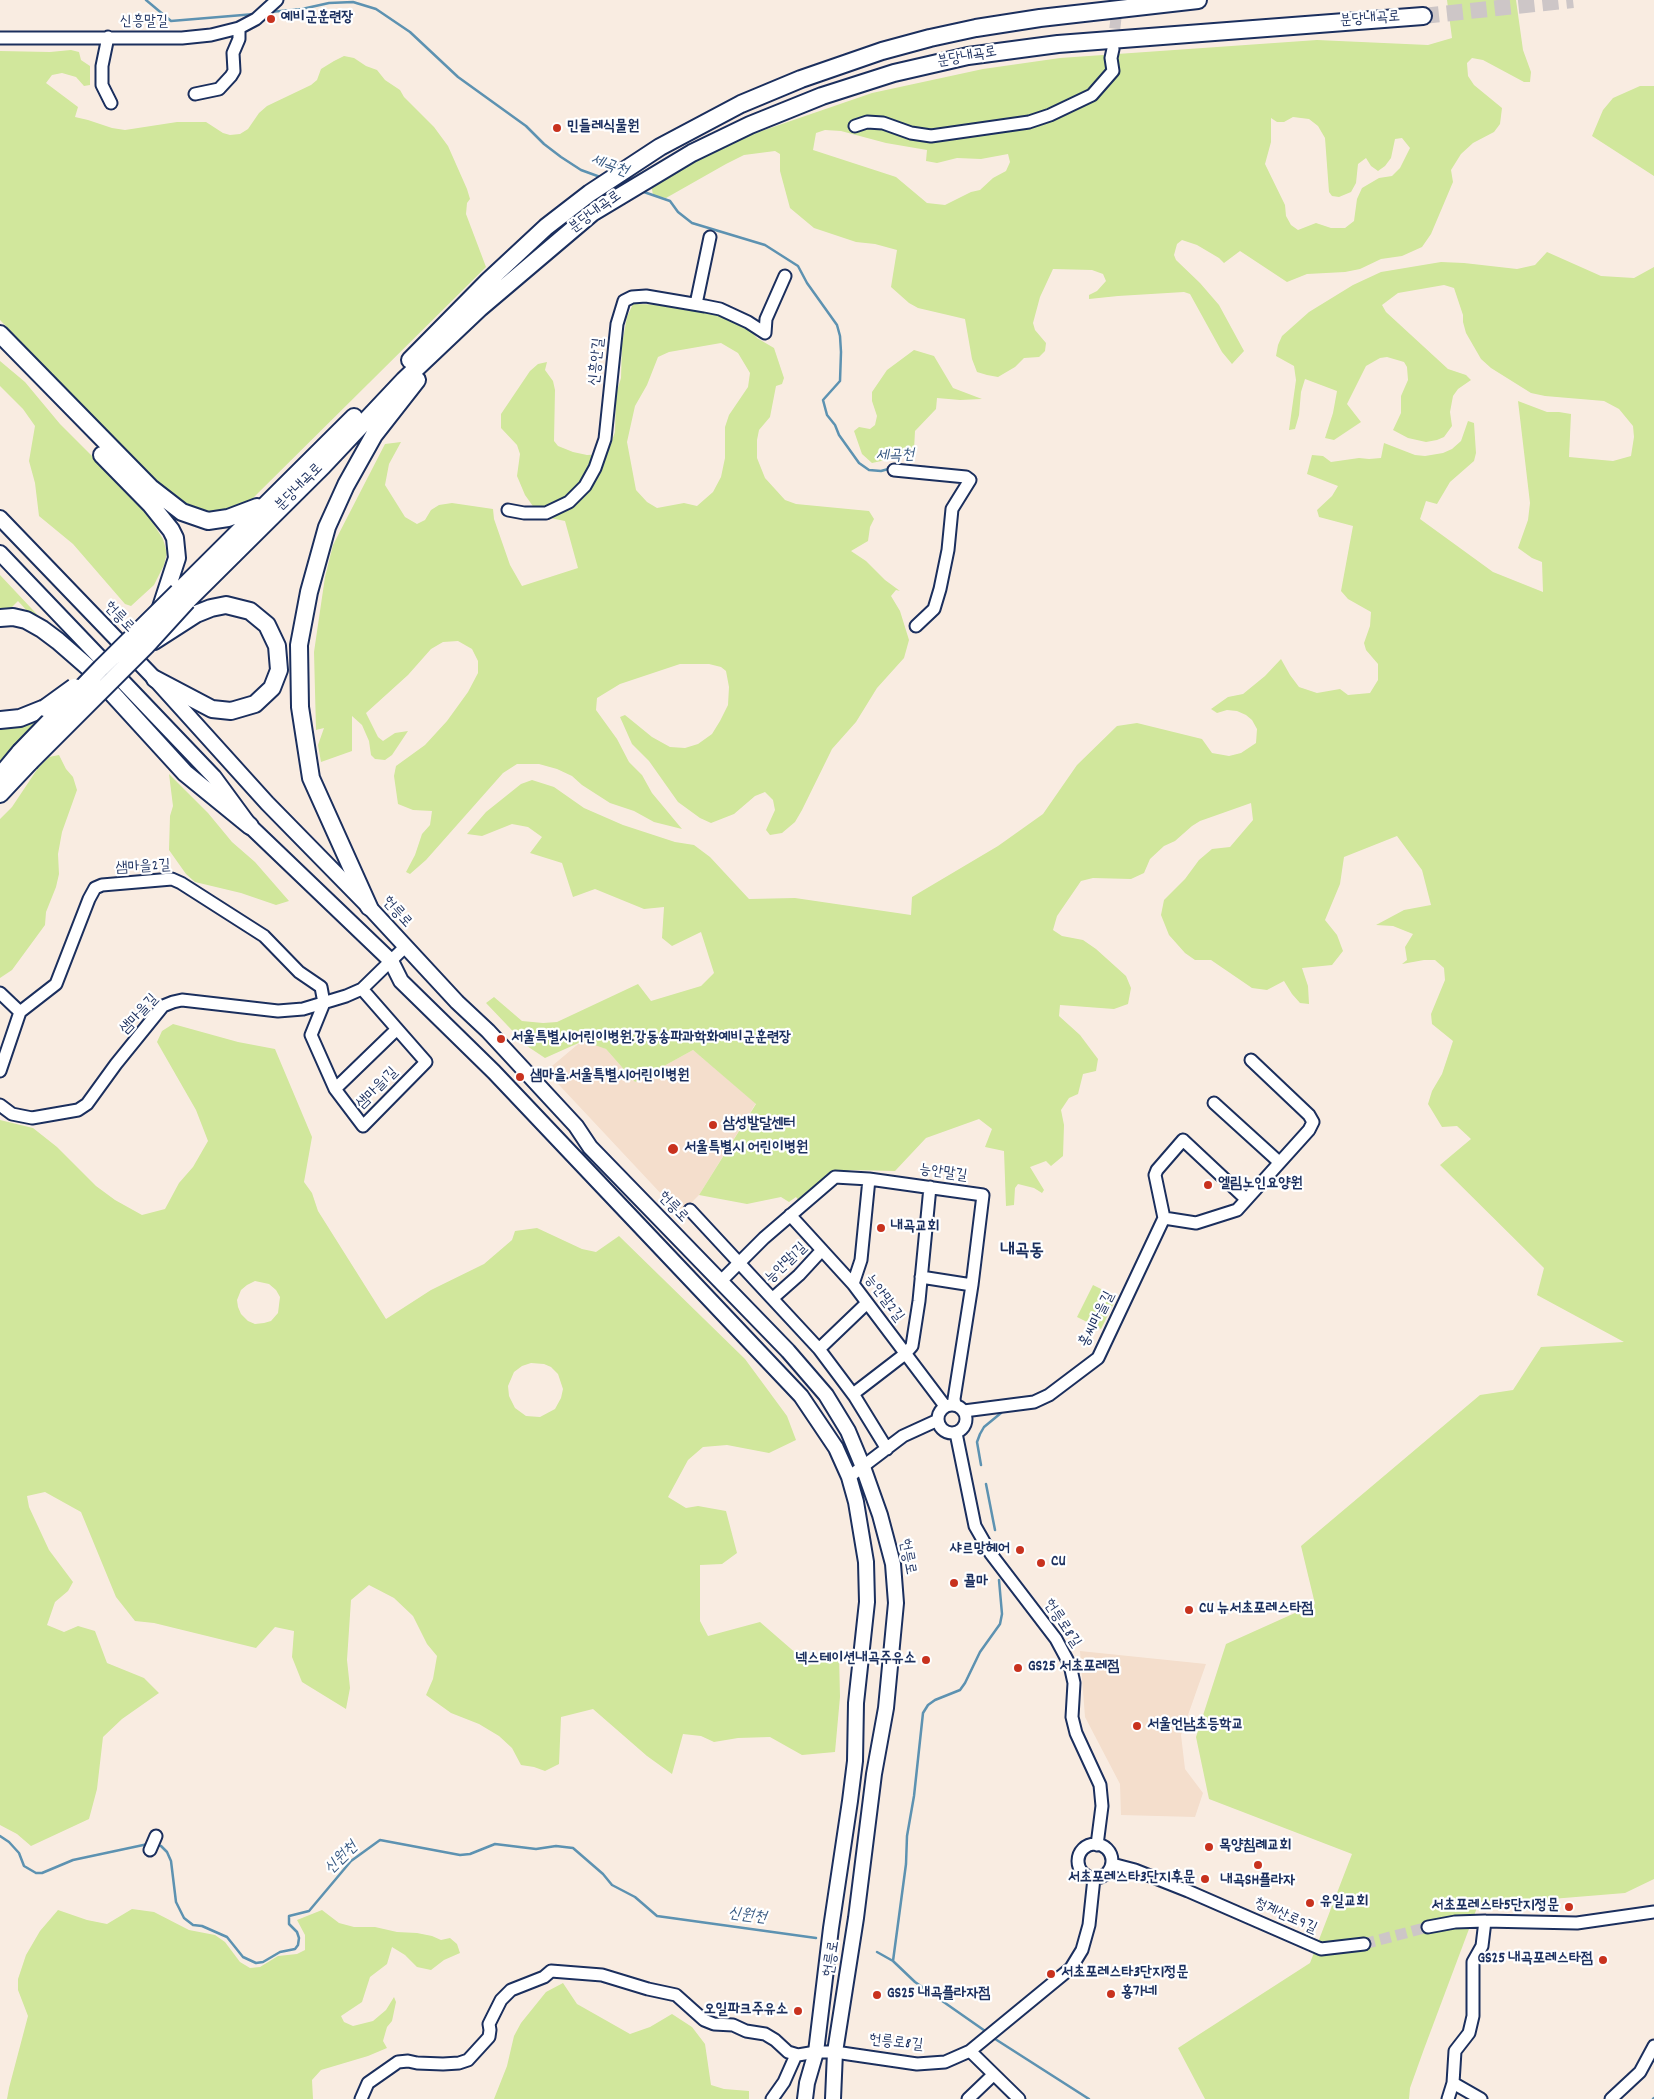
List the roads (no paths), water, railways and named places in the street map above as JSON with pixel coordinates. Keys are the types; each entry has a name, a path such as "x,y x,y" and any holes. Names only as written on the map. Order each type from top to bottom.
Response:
{"highway":[{"name":"분당내곡로","path":"0,776 25,757 146,646 183,598 266,503 354,418 495,274 546,227 610,180 660,147 742,104 801,79 882,51 930,38 985,27 1198,0"},
{"name":"분당내곡로","path":"0,794 25,757 95,668 161,607 183,598 323,466 404,380 480,308 592,213 692,153 750,124 804,103 894,73 968,56 1058,44 1423,16"},
{"path":"369,907 311,778 300,707 299,645 308,592 327,527 346,485 374,435 412,386 480,308"},
{"path":"0,334 16,358 151,505 171,530 177,547 183,598 211,608 226,605 250,611 267,625 276,646 279,670 272,688 255,704 231,711 212,709 155,679"},
{"path":"0,349 16,358 151,488 182,512 208,521 228,518 266,503"},
{"path":"0,618 19,618 33,623 95,668 185,772 250,826"},
{"path":"1,720 20,718 37,712 95,668"}],"main road":[{"name":"헌릉로","path":"0,518 155,679 267,803 488,1031 576,1126 590,1147 721,1281 826,1395 848,1431 880,1515 893,1564 896,1603 886,1708 874,1774 856,1918 835,2052 833,2099"},
{"name":"헌릉로","path":"0,553 214,777 250,826 391,961 401,981 494,1072 801,1396 836,1448 849,1477 863,1538 866,1562 866,1609 856,1704 853,1781 831,1928 816,2052 807,2083 805,2099"}],"street":[{"name":"신흥말길","path":"0,38 182,38 211,35 239,28 256,19 277,0"},
{"path":"195,94 219,89 231,76 234,71 233,54 239,39 239,28"},
{"path":"108,38 102,66 102,85 112,103"},
{"path":"855,126 867,122 883,122 910,133 931,136 1029,122 1050,115 1092,95 1113,71 1111,58 1113,49"},
{"path":"696,304 710,238"},
{"name":"신흥안길","path":"508,510 524,513 546,513 569,502 585,486 595,468 605,439 617,324 624,300 632,297 646,296 720,309 748,322 765,333 766,319 785,276"},
{"path":"894,470 966,477 970,480 952,509 948,550 934,610 916,626"},
{"name":"샘마을2길","path":"20,1012 56,984 94,888 102,885 172,879 264,936 299,972 321,987 324,1003"},
{"name":"샘마을길","path":"0,1105 12,1114 32,1118 78,1110 87,1104 116,1064 164,1006 172,1002 182,1000 278,1011 303,1009 362,989 405,947"},
{"path":"362,989 397,1029"},
{"path":"0,993 20,1012 0,1071"},
{"name":"샘마을1길","path":"324,1003 311,1035 335,1089 362,1126 426,1062 397,1029 335,1089"},
{"path":"1246,1199 1183,1140 1157,1170 1155,1175 1164,1218 1196,1224 1237,1210 1309,1130 1313,1122 1300,1105 1251,1060"},
{"path":"1214,1104 1279,1162"},
{"name":"능안말길","path":"721,1281 739,1261 835,1177 869,1179 982,1195 972,1285 954,1399 955,1407"},
{"path":"853,1284 860,1260 869,1179"},
{"path":"853,1394 905,1354 912,1346 930,1187"},
{"path":"690,1210 739,1261"},
{"name":"능안말2길","path":"790,1215 853,1284 905,1354 955,1407"},
{"name":"홍씨마을길","path":"955,1407 1034,1402 1049,1395 1098,1358 1164,1218"},
{"name":"능안말1길","path":"773,1298 799,1275 822,1250"},
{"name":"능안말1길","path":"739,1261 819,1349 853,1394 887,1449"},
{"path":"921,1278 972,1285"},
{"path":"819,1349 867,1303"},
{"path":"955,1407 966,1424 956,1432 944,1431 938,1420 940,1411 955,1407"},
{"path":"849,1477 911,1432 938,1420"},
{"name":"헌릉로8길","path":"956,1432 974,1526 991,1554 1056,1640 1070,1665 1074,1683 1072,1717 1076,1733 1100,1785 1102,1806 1097,1845"},
{"path":"150,1850 156,1836"},
{"path":"1097,1845 1106,1848 1110,1852 1112,1864 1104,1876 1094,1878 1083,1873 1078,1863 1079,1857 1085,1848 1097,1845"},
{"name":"청계산로9길","path":"1112,1864 1135,1870 1188,1891 1321,1949 1364,1944"},
{"name":"헌릉로8길","path":"796,2055 835,2052 918,2064 945,2062 970,2051 1071,1968 1082,1950 1089,1925 1094,1878"},
{"path":"1428,1928 1455,1922 1577,1923 1654,1912"},
{"path":"1448,2099 1454,2082 1455,2051 1469,2033 1473,2016 1473,1962 1482,1946 1485,1921"},
{"path":"361,2099 368,2083 398,2062 443,2064 459,2063 468,2060 489,2037 490,2030 488,2024 501,2000 511,1990 544,1977 552,1971 602,1975 648,1989 676,1995 704,2020 714,2024 733,2025 746,2031 765,2034 788,2052 796,2055 784,2082 772,2099"},
{"path":"1611,2099 1640,2072 1654,2046"},
{"path":"970,2051 1019,2099"},
{"path":"968,2099 993,2075"},
{"path":"1454,2082 1481,2099"}],"waterway":[{"name":"세곡천","path":"146,0 171,21 255,14"},
{"name":"세곡천","path":"270,12 302,9 329,3 353,2 376,9 410,32 458,77 526,126 544,144 561,157 581,170 603,178"},
{"name":"세곡천","path":"641,191 670,201 678,212 692,223 765,245 798,266 807,283 837,325 840,336 840,381 823,400 827,415 859,463 869,470 881,471 892,468"},
{"name":"세곡천","path":"924,467 940,469"},
{"path":"981,1465 977,1442 980,1434 984,1427 1001,1413"},
{"path":"986,1484 995,1530"},
{"path":"893,1961 923,1713 928,1705 935,1700 960,1690 980,1652 1000,1624 1002,1614 999,1580"},
{"name":"신원천","path":"0,1836 9,1842 19,1853 24,1866 36,1873 42,1873 73,1860 148,1844"},
{"name":"신원천","path":"155,1845 161,1846 167,1852 171,1861 176,1902 184,1918 193,1925 202,1926 227,1937 243,1957 256,1963 263,1962 280,1952 295,1949 299,1938 297,1932 289,1924 289,1916 309,1911 351,1861 380,1840 460,1855 470,1854 495,1844 536,1849 556,1846 573,1848 603,1874 612,1885 635,1897 657,1916 816,1938"},
{"name":"신원천","path":"877,1952 893,1961 915,1982 988,2033"},
{"name":"신원천","path":"992,2037 1089,2099"}],"tunnel":[{"path":"1113,45 1118,0"},
{"path":"1423,16 1573,0"},
{"path":"1364,1944 1428,1927"}],"place":[{"name":"예비군훈련장","path":"271,19"},
{"name":"민들레식물원","path":"557,128"},
{"name":"서울특별시어린이병원.강동송파과학화예비군훈련장","path":"501,1039"},
{"name":"샘마을.서울특별시어린이병원","path":"520,1077"},
{"name":"삼성발달센터","path":"713,1125"},
{"name":"서울특별시 어린이병원","path":"673,1149"},
{"name":"엘림노인요양원","path":"1208,1185"},
{"name":"내곡교회","path":"881,1228"},
{"name":"샤르망헤어","path":"1020,1550"},
{"name":"CU","path":"1041,1563"},
{"name":"콜마","path":"954,1583"},
{"name":"CU 뉴서초포레스타점","path":"1189,1610"},
{"name":"넥스테이션내곡주유소","path":"926,1660"},
{"name":"GS25 서초포레점","path":"1018,1668"},
{"name":"서울언남초등학교","path":"1137,1726"},
{"name":"목양침례교회","path":"1209,1847"},
{"name":"내곡SH플라자","path":"1258,1865"},
{"name":"서초포레스타3단지후문","path":"1205,1879"},
{"name":"유일교회","path":"1310,1903"},
{"name":"서초포레스타5단지정문","path":"1569,1907"},
{"name":"GS25 내곡포레스타점","path":"1603,1960"},
{"name":"서초포레스타3단지정문","path":"1051,1974"},
{"name":"홍가네","path":"1111,1994"},
{"name":"GS25 내곡플라자점","path":"877,1995"},
{"name":"오일파크주유소","path":"798,2011"}],"district":[{"name":"내곡동","path":"1022,1253"}]}
